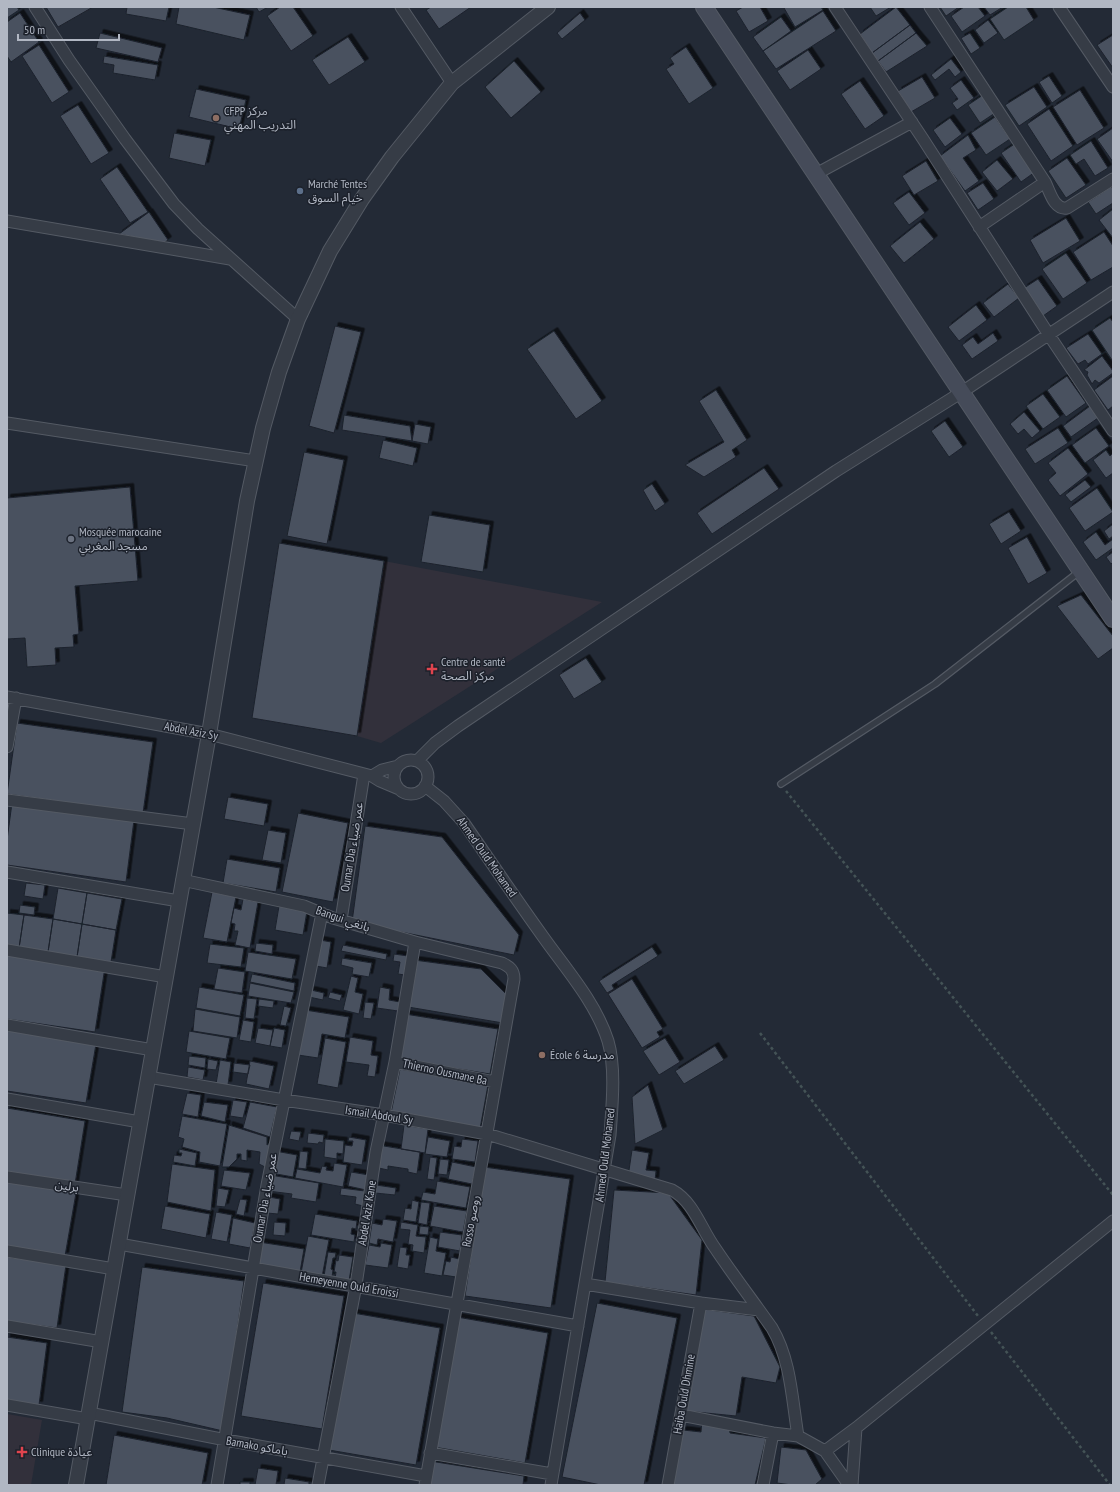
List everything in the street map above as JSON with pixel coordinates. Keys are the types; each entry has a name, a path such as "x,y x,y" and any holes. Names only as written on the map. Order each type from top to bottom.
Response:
{"main road":[{"path":"708,8 816,174 1113,619"}],"street":[{"path":"35,7 68,60 174,204 198,230 298,319"},
{"path":"401,7 452,83"},
{"path":"76,1485 193,824 247,501 263,428 271,400 298,319 330,251 362,199 392,157 452,83 548,7"},
{"path":"835,7 912,122 1049,335 1111,424"},
{"path":"930,7 1045,182 1057,205 1063,209 1067,208 1113,178"},
{"path":"1065,9 1113,87"},
{"path":"816,174 912,122"},
{"path":"980,227 1045,182"},
{"path":"7,221 230,259"},
{"path":"416,761 458,726 682,574 836,471 962,392 1113,292"},
{"path":"7,423 256,461"},
{"path":"7,747 11,697"},
{"name":"Abdel Aziz Sy","path":"11,697 208,734 368,775 398,789"},
{"path":"368,775 398,766 407,761 416,761 426,769 426,786 416,793 410,794 398,789 394,780 398,766"},
{"name":"Oumar Dia عمر ضياء","path":"341,920 368,775"},
{"name":"Ahmed Ould Mohamed","path":"426,786 444,801 464,823 594,1009 604,1029 608,1042 611,1061 612,1086 610,1135 551,1479"},
{"path":"7,800 193,824"},
{"path":"7,872 179,902"},
{"name":"Bangui بانغي","path":"182,880 304,906 341,920 415,942 502,963"},
{"name":"Oumar Dia عمر ضياء","path":"217,1485 226,1440 267,1185 322,913"},
{"name":"Abdel Aziz Kane","path":"318,1485 356,1285 376,1152 395,1062 415,942"},
{"path":"7,950 166,977"},
{"name":"Rosso روصو","path":"425,1480 514,980 513,971 511,968 502,963"},
{"path":"7,1025 153,1050"},
{"name":"Thierno Ousmane Ba","path":"395,1062 495,1082"},
{"name":"Ismail Abdoul Sy","path":"148,1077 384,1115 487,1134 672,1190 683,1197 689,1205 714,1247 780,1341 788,1372 798,1436"},
{"path":"7,1099 140,1122"},
{"name":"برلين","path":"7,1177 127,1195"},
{"path":"825,1451 856,1428 984,1323 1113,1221"},
{"name":"Hemeyenne Ould Eroissi","path":"119,1244 356,1285 456,1305 578,1326"},
{"path":"7,1251 114,1269"},
{"path":"585,1284 701,1303 759,1310"},
{"name":"Haiba Ould Dhmine","path":"668,1485 701,1303"},
{"path":"7,1326 102,1342"},
{"name":"Bamako باماكو","path":"7,1406 89,1416 226,1440 322,1458 425,1480"},
{"path":"681,1415 773,1433 798,1436 825,1451 849,1485"},
{"path":"852,1485 856,1428"},
{"path":"763,1485 773,1433"},
{"path":"430,1453 551,1479"}],"lane":[{"path":"781,784 935,684 1081,570"}],"path":[{"path":"781,784 1113,1195"},
{"path":"760,1033 1110,1485"}],"shaded area":[{"name":"Centre de santé مركز الصحة","path":"384,561 602,602 381,743 357,736"},
{"name":"Clinique عيادة","path":"7,1414 42,1420 31,1485 7,1485"}],"building":[{"path":"7,7 17,7 19,10 7,18"},
{"path":"46,7 93,7 58,27"},
{"path":"127,7 169,7 166,21 126,14"},
{"path":"179,7 213,7 250,15 244,40 176,24"},
{"path":"256,7 268,7 259,12"},
{"path":"280,7 293,7 313,36 291,51 267,16"},
{"path":"431,7 471,7 439,29 426,10"},
{"path":"743,7 760,7 768,21 749,32 736,11"},
{"path":"821,7 823,10 795,27 784,8"},
{"path":"870,7 891,7 876,16"},
{"path":"896,7 910,25 872,53 860,34"},
{"path":"940,7 959,7 946,16"},
{"path":"964,7 978,7 985,16 962,32 951,16"},
{"path":"984,7 1003,7 990,15"},
{"path":"1008,7 1026,7 1034,20 1004,40 990,19"},
{"path":"823,11 836,31 776,69 763,51"},
{"path":"20,13 39,42 11,62 7,56 7,22"},
{"path":"580,13 585,20 562,39 557,33"},
{"path":"781,17 791,31 763,51 753,37"},
{"path":"988,20 998,33 984,43 975,30"},
{"path":"910,25 916,33 878,61 872,53"},
{"path":"100,33 162,48 158,62 96,48"},
{"path":"916,33 927,46 886,72 878,61"},
{"path":"970,33 980,48 971,54 961,38"},
{"path":"1113,35 1113,68 1097,45"},
{"path":"348,37 365,62 329,85 312,60"},
{"path":"39,45 69,92 52,103 22,56"},
{"path":"686,47 713,88 689,104 666,69 674,64 670,58"},
{"path":"808,50 821,69 790,90 777,71"},
{"path":"104,56 158,65 155,80 113,73 114,65 103,63"},
{"path":"951,59 961,72 955,77 949,69 935,80 931,75"},
{"path":"514,61 541,92 511,118 485,87"},
{"path":"1049,76 1062,96 1052,103 1039,82"},
{"path":"922,77 935,98 911,112 898,91"},
{"path":"961,80 974,98 957,110 952,103 958,99 950,88"},
{"path":"860,81 884,116 865,129 841,94"},
{"path":"1034,87 1047,107 1019,126 1005,105"},
{"path":"196,89 246,100 239,129 189,117"},
{"path":"1080,90 1104,128 1077,145 1053,107"},
{"path":"983,95 995,113 980,123 968,105"},
{"path":"78,105 109,153 91,164 60,116"},
{"path":"1049,109 1073,146 1051,161 1027,124"},
{"path":"995,117 1010,139 986,155 971,133"},
{"path":"950,118 962,134 945,147 933,130"},
{"path":"1113,128 1113,162 1097,139"},
{"path":"174,133 211,140 205,166 169,158"},
{"path":"968,135 976,150 963,158 979,181 965,191 940,156"},
{"path":"1091,141 1108,168 1095,176 1084,159 1076,164 1070,155"},
{"path":"1016,143 1035,172 1021,182 1001,153"},
{"path":"1067,158 1086,185 1066,198 1048,171"},
{"path":"997,160 1013,179 997,191 982,172"},
{"path":"926,161 938,181 914,195 902,176"},
{"path":"117,167 148,212 130,223 100,179"},
{"path":"983,183 994,199 978,210 967,193"},
{"path":"1111,187 1113,189 1113,203 1096,214 1088,202"},
{"path":"909,192 925,213 909,225 893,203"},
{"path":"1113,209 1113,238 1099,220"},
{"path":"149,212 168,240 164,243 119,234"},
{"path":"1066,218 1080,241 1043,263 1030,240"},
{"path":"920,222 934,239 904,263 890,246"},
{"path":"1104,232 1113,246 1113,267 1091,280 1073,252"},
{"path":"1066,253 1087,283 1063,299 1042,269"},
{"path":"1038,279 1057,306 1043,316 1024,288"},
{"path":"1008,284 1019,298 994,317 983,303"},
{"path":"976,305 987,320 959,341 948,327"},
{"path":"1110,318 1113,322 1112,360 1092,330"},
{"path":"335,326 361,332 334,433 309,426"},
{"path":"554,331 602,401 576,419 527,349"},
{"path":"993,333 998,341 972,359 962,345 973,337 978,344"},
{"path":"1088,334 1102,354 1088,364 1085,360 1078,364 1066,348"},
{"path":"1102,356 1113,373 1099,383 1095,380 1092,384 1087,375 1088,372 1084,370"},
{"path":"1067,376 1086,403 1066,417 1047,390"},
{"path":"1113,376 1113,406 1108,410 1094,390"},
{"path":"716,390 747,440 732,450 736,457 704,477 685,465 724,442 699,401"},
{"path":"1043,394 1060,417 1043,429 1026,406"},
{"path":"1090,406 1098,418 1071,437 1063,426"},
{"path":"1024,412 1040,431 1032,438 1024,429 1018,434 1010,424"},
{"path":"344,415 410,426 412,441 342,430"},
{"path":"945,421 963,447 949,457 931,431"},
{"path":"415,424 431,427 428,444 412,441"},
{"path":"1058,428 1068,443 1035,464 1025,449"},
{"path":"1096,428 1109,446 1085,463 1072,445"},
{"path":"383,440 417,448 413,466 379,458"},
{"path":"1068,448 1088,474 1060,496 1048,480 1056,473 1048,463"},
{"path":"1106,450 1110,456 1113,453 1113,473 1106,478 1093,460"},
{"path":"304,452 344,460 327,544 287,536"},
{"path":"764,468 779,489 712,534 697,513"},
{"path":"1085,480 1091,487 1071,502 1065,495"},
{"path":"652,484 665,504 655,511 643,490"},
{"name":"Mosquée marocaine مسجد المغربي","path":"130,487 138,581 75,586 79,634 73,635 74,647 55,648 56,665 27,667 25,638 7,639 7,498"},
{"path":"1097,488 1113,512 1085,531 1069,508"},
{"path":"1009,512 1021,531 1001,544 989,524"},
{"path":"429,515 490,525 483,572 421,562"},
{"path":"1113,524 1113,536 1109,539 1104,531"},
{"path":"1096,532 1105,545 1113,539 1113,548 1096,560 1083,542"},
{"path":"1027,537 1047,573 1028,584 1008,548"},
{"path":"279,543 384,561 357,736 252,718"},
{"path":"1113,552 1113,562 1111,564 1106,557"},
{"path":"1081,595 1113,636 1113,648 1098,659 1057,606"},
{"path":"586,658 602,682 574,699 559,675"},
{"path":"17,723 153,742 143,813 7,794"},
{"path":"228,797 268,804 264,826 224,819"},
{"path":"12,803 134,820 126,882 7,865 7,840"},
{"path":"298,813 348,823 333,902 282,892"},
{"path":"365,826 442,837 519,935 514,955 352,922"},
{"path":"268,830 286,833 281,863 262,860"},
{"path":"227,859 280,868 276,892 223,883"},
{"path":"26,883 45,885 43,899 24,896"},
{"path":"58,888 87,893 82,924 53,919"},
{"path":"212,892 236,897 227,942 203,938"},
{"path":"87,893 122,899 116,930 82,924"},
{"path":"243,899 258,902 250,948 235,945 238,931 234,931 235,924 231,923 234,908 241,910"},
{"path":"20,905 35,907 34,915 19,913"},
{"path":"279,906 307,911 303,935 275,930"},
{"path":"7,913 24,915 19,948 7,946"},
{"path":"24,915 53,919 48,952 19,948"},
{"path":"53,919 82,924 77,957 48,952"},
{"path":"82,924 116,930 111,962 77,957"},
{"path":"320,940 331,942 327,968 316,966"},
{"path":"256,943 273,945 272,954 255,951"},
{"path":"210,944 244,948 241,967 207,963"},
{"path":"343,945 387,954 386,960 341,951"},
{"path":"652,947 658,956 612,985 614,989 607,993 599,981"},
{"path":"248,952 296,959 292,979 245,971"},
{"path":"7,954 105,967 95,1032 7,1019"},
{"path":"394,954 408,956 405,975 398,974 400,962 393,961"},
{"path":"342,958 372,963 369,977 352,974 353,968 341,965"},
{"path":"414,960 481,969 506,994 503,1023 408,1007"},
{"path":"218,968 245,972 242,993 214,989"},
{"path":"252,974 295,983 294,991 250,982"},
{"path":"351,976 358,978 355,992 363,994 359,1014 343,1010"},
{"path":"632,979 663,1029 657,1032 660,1037 642,1048 608,994"},
{"path":"250,983 294,992 291,1003 248,996"},
{"path":"199,987 244,995 240,1016 196,1008"},
{"path":"380,987 390,989 389,1000 400,1002 398,1011 377,1008"},
{"path":"311,990 324,993 323,1000 309,997"},
{"path":"330,992 342,995 340,1001 328,998"},
{"path":"247,998 257,999 254,1019 245,1018"},
{"path":"259,999 274,1001 273,1008 258,1006"},
{"path":"365,1002 374,1003 371,1019 363,1018"},
{"path":"284,1006 291,1008 286,1026 280,1025"},
{"path":"195,1009 240,1017 237,1038 193,1031"},
{"path":"305,1010 349,1017 345,1038 322,1034 318,1058 298,1055"},
{"path":"405,1014 498,1029 490,1074 397,1059"},
{"path":"243,1020 254,1022 251,1042 239,1040"},
{"path":"258,1028 273,1030 270,1046 255,1043"},
{"path":"274,1028 285,1030 282,1048 270,1046"},
{"path":"7,1030 96,1044 86,1103 7,1091"},
{"path":"189,1031 230,1038 226,1059 186,1052"},
{"path":"350,1037 373,1041 371,1055 378,1056 375,1077 367,1076 369,1065 346,1062"},
{"path":"325,1038 346,1042 338,1088 317,1084"},
{"path":"665,1038 680,1062 659,1075 643,1051"},
{"path":"715,1046 724,1060 684,1084 675,1071"},
{"path":"189,1056 206,1058 205,1068 188,1065"},
{"path":"208,1059 218,1061 216,1070 207,1069"},
{"path":"220,1060 231,1062 228,1085 216,1084"},
{"path":"250,1061 274,1066 269,1089 246,1084"},
{"path":"234,1063 250,1065 248,1074 233,1072"},
{"path":"188,1067 205,1070 203,1080 187,1077"},
{"path":"400,1069 488,1085 480,1129 391,1113"},
{"path":"648,1085 663,1130 635,1144 632,1097"},
{"path":"187,1093 201,1095 198,1117 182,1114"},
{"path":"233,1100 247,1102 243,1118 230,1116"},
{"path":"204,1102 228,1105 225,1122 201,1116"},
{"path":"250,1102 277,1107 270,1137 243,1128"},
{"path":"7,1108 85,1121 75,1184 7,1172"},
{"path":"182,1116 227,1124 220,1166 199,1162 200,1152 182,1147 184,1139 178,1137"},
{"path":"229,1125 267,1137 267,1145 270,1143 267,1168 259,1164 260,1152 247,1150 247,1161 241,1160 241,1154 237,1154 237,1159 229,1167 222,1167"},
{"path":"404,1125 428,1129 425,1153 401,1149"},
{"path":"291,1131 301,1132 299,1141 289,1139"},
{"path":"308,1133 324,1135 323,1143 307,1143"},
{"path":"349,1137 366,1140 362,1165 343,1162 345,1145 352,1146 353,1141 348,1141"},
{"path":"428,1137 450,1141 447,1157 425,1154"},
{"path":"325,1139 344,1141 343,1154 337,1153 337,1159 324,1157"},
{"path":"462,1139 478,1141 475,1162 452,1159 454,1146 461,1147"},
{"path":"378,1145 420,1152 417,1174 408,1172 408,1169 388,1166 388,1170 374,1167"},
{"path":"179,1149 197,1153 195,1166 173,1162 174,1155 181,1156 182,1153 179,1153"},
{"path":"632,1150 649,1153 646,1170 656,1171 655,1181 628,1177"},
{"path":"275,1151 297,1155 293,1177 271,1173"},
{"path":"300,1151 308,1152 306,1169 298,1168"},
{"path":"430,1157 437,1158 434,1180 427,1179"},
{"path":"440,1159 449,1160 447,1175 438,1174"},
{"path":"452,1162 476,1167 472,1184 448,1179"},
{"path":"334,1163 347,1165 343,1187 295,1178 297,1169 320,1173 322,1166 327,1167 326,1170 333,1171"},
{"path":"172,1164 215,1170 211,1211 167,1202"},
{"path":"484,1167 570,1179 551,1308 465,1296"},
{"path":"224,1170 250,1173 246,1190 221,1186"},
{"path":"351,1172 369,1175 366,1190 348,1186"},
{"path":"270,1175 319,1183 316,1202 291,1198 292,1194 268,1191"},
{"path":"437,1181 470,1187 466,1208 421,1200 423,1192 435,1194"},
{"path":"7,1182 76,1193 65,1256 7,1247"},
{"path":"376,1185 396,1188 395,1195 375,1193"},
{"path":"218,1188 229,1190 225,1207 216,1206"},
{"path":"341,1188 365,1191 363,1206 355,1204 356,1197 340,1195"},
{"path":"614,1190 668,1193 702,1240 696,1295 605,1282"},
{"path":"269,1197 280,1199 278,1214 267,1213"},
{"path":"240,1199 247,1200 244,1216 236,1214"},
{"path":"412,1200 419,1202 416,1222 403,1220 405,1208 411,1209"},
{"path":"421,1202 430,1203 427,1225 418,1223"},
{"path":"165,1206 210,1214 206,1238 161,1229"},
{"path":"434,1206 467,1211 463,1232 430,1226"},
{"path":"216,1212 232,1215 227,1242 211,1239"},
{"path":"315,1214 357,1221 356,1229 352,1228 351,1234 355,1235 354,1242 311,1235"},
{"path":"233,1218 255,1223 250,1248 229,1244"},
{"path":"383,1219 397,1221 393,1242 378,1239 377,1245 369,1243 372,1223 382,1225"},
{"path":"274,1222 286,1223 285,1236 273,1235"},
{"path":"401,1222 418,1225 416,1236 426,1237 424,1253 412,1251 413,1245 408,1244 410,1230 400,1229"},
{"path":"420,1226 429,1227 428,1235 419,1234"},
{"path":"440,1232 462,1235 460,1251 438,1247"},
{"path":"308,1236 329,1240 322,1277 301,1273"},
{"path":"430,1237 438,1239 436,1251 446,1253 442,1276 424,1273"},
{"path":"259,1242 304,1249 300,1272 256,1265"},
{"path":"381,1243 392,1245 388,1268 365,1265 369,1245 380,1247"},
{"path":"400,1247 407,1248 406,1255 410,1255 408,1269 397,1267"},
{"path":"328,1252 336,1253 335,1258 333,1258 331,1269 333,1270 332,1277 324,1276"},
{"path":"339,1255 353,1257 349,1281 335,1279 336,1272 334,1272 336,1260 338,1261"},
{"path":"7,1257 66,1265 57,1328 7,1321"},
{"path":"451,1257 459,1259 456,1277 443,1275 446,1261 450,1262"},
{"path":"142,1267 244,1281 223,1431 167,1418 122,1412"},
{"path":"263,1283 344,1296 322,1429 241,1416"},
{"path":"597,1303 677,1318 644,1485 601,1485 562,1477"},
{"path":"703,1309 754,1316 780,1367 776,1383 742,1377 736,1416 686,1411"},
{"path":"353,1313 440,1328 416,1465 329,1450"},
{"path":"457,1317 548,1333 525,1463 434,1447"},
{"path":"7,1337 47,1343 39,1405 7,1400"},
{"path":"702,1421 729,1425 730,1433 766,1438 755,1485 671,1485 683,1430 701,1432"},
{"path":"114,1435 208,1453 202,1485 106,1485"},
{"path":"781,1447 806,1450 822,1479 815,1485 792,1485 777,1483"},
{"path":"430,1461 524,1476 523,1485 426,1485"},
{"path":"258,1468 278,1471 276,1485 255,1485"},
{"path":"285,1478 309,1482 309,1485 284,1485"},
{"path":"240,1482 250,1482 250,1485 240,1485"}],"place":[{"name":"CFPP مركز التدريب المهني","path":"216,118"},
{"name":"Marché Tentes خيام السوق","path":"300,191"},
{"name":"Mosquée marocaine مسجد المغربي","path":"71,539"},
{"name":"Centre de santé مركز الصحة","path":"432,669"},
{"name":"École 6 مدرسة","path":"542,1055"},
{"name":"Clinique عيادة","path":"22,1452"}]}
